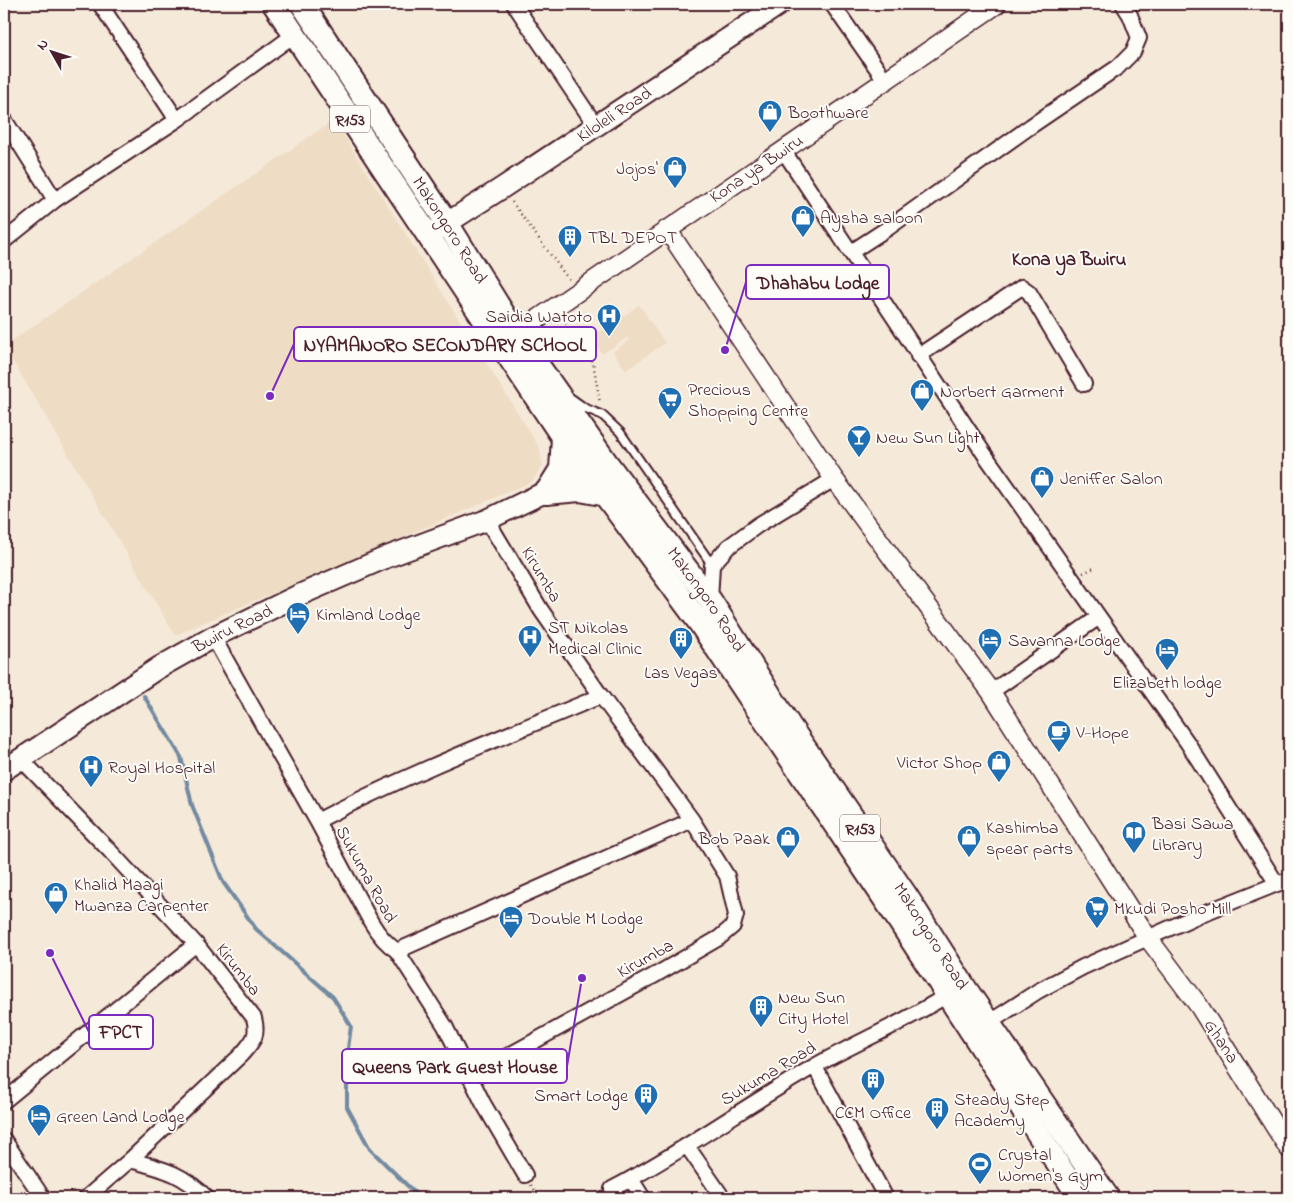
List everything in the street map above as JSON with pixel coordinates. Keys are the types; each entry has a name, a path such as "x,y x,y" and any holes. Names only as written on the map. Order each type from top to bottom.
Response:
{"main road":[{"name":"Makongoro Road","path":"274,4 563,438 597,467 710,600 789,725 905,894 965,988 1109,1197"},
{"name":"Makongoro Road","path":"302,4 447,223 516,334 549,382 597,467 607,495 699,622 888,904 1080,1198"},
{"name":"Kiloleli Road","path":"428,235 780,4"},
{"path":"546,493 562,469 563,438"},
{"name":"Bwiru Road","path":"4,770 158,668 213,637 297,596 387,557 487,520 597,467"},
{"path":"546,493 580,490 607,495"}],"street":[{"path":"100,4 177,120"},
{"path":"514,4 596,126"},
{"path":"832,4 885,80"},
{"name":"Kona ya Bwiru","path":"516,334 997,4"},
{"path":"851,252 1118,67 1133,52 1139,38 1130,14 1123,4"},
{"path":"4,241 55,200 177,120 294,35"},
{"path":"4,119 55,200"},
{"path":"783,150 985,455 1283,882 1083,967 1038,990 990,1022"},
{"name":"Ghana","path":"667,230 834,479 991,692 1148,938 1199,1006 1289,1149"},
{"path":"918,356 1022,287 1029,292 1084,384"},
{"path":"710,600 712,565 728,547 758,525 834,479"},
{"name":"Kirumba","path":"469,1076 657,974 718,938 733,926 736,915 727,876 692,820 600,696 541,610 487,520"},
{"path":"991,692 1099,617"},
{"name":"Sukuma Road","path":"213,637 379,935 388,945 397,950 446,1026 469,1076 525,1175"},
{"path":"317,821 364,796 600,696"},
{"name":"Kirumba","path":"20,758 196,944 254,1018 257,1029 254,1039 241,1055 130,1160 86,1198"},
{"path":"397,950 692,820"},
{"path":"4,1101 196,944"},
{"name":"Sukuma Road","path":"612,1189 687,1146 744,1108 815,1066 925,1010 947,995"},
{"path":"815,1066 886,1198"},
{"path":"5,1146 43,1198"},
{"path":"687,1146 722,1198"},
{"path":"130,1160 163,1168 180,1176 207,1198"},
{"path":"631,1179 643,1198"}],"lane":[{"path":"549,382 585,408 602,415 620,432 712,565"}],"path":[{"path":"502,188 577,292"},
{"path":"555,307 593,362 602,415"}],"shaded area":[{"path":"334,120 539,447 543,466 531,482 175,635 4,346"},
{"name":"Saidia Watoto","path":"639,305 665,343 626,370 613,352 629,340 628,337 602,354 591,338"}],"waterway":[{"path":"144,696 181,757 192,805 223,882 256,929 333,997 351,1026 347,1056 347,1107 370,1149 417,1195 423,1198"}],"place":[{"name":"Boothware","path":"770,133"},
{"name":"Jojos'","path":"675,189"},
{"name":"Aysha saloon","path":"803,238"},
{"name":"TBL DEPOT","path":"570,258"},
{"name":"Saidia Watoto","path":"609,337"},
{"name":"Dhahabu Lodge","path":"725,350"},
{"name":"NYAMANORO SECONDARY SCHOOL","path":"270,396"},
{"name":"Norbert Garment","path":"922,412"},
{"name":"Precious Shopping Centre","path":"670,420"},
{"name":"New Sun Light","path":"859,458"},
{"name":"Jeniffer Salon","path":"1042,499"},
{"name":"Kimland Lodge","path":"298,635"},
{"name":"ST Nikolas Medical Clinic","path":"530,658"},
{"name":"Las Vegas","path":"681,660"},
{"name":"Savanna Lodge","path":"990,661"},
{"name":"Elizabeth lodge","path":"1167,671"},
{"name":"V-Hope","path":"1059,753"},
{"name":"Victor Shop","path":"999,783"},
{"name":"Royal Hospital","path":"91,788"},
{"name":"Basi Sawa Library","path":"1134,854"},
{"name":"Kashimba spear parts","path":"969,858"},
{"name":"Bob Paak","path":"788,859"},
{"name":"Khalid Maagi Mwanza Carpenter","path":"56,915"},
{"name":"Mkudi Posho Mill","path":"1097,929"},
{"name":"Double M Lodge","path":"511,939"},
{"name":"FPCT","path":"50,953"},
{"name":"Queens Park Guest House","path":"582,978"},
{"name":"New Sun City Hotel","path":"761,1028"},
{"name":"CCM Office","path":"873,1101"},
{"name":"Smart Lodge","path":"646,1116"},
{"name":"Steady Step Academy","path":"937,1130"},
{"name":"Green Land Lodge","path":"39,1137"},
{"name":"Crystal Women's Gym","path":"980,1185"}],"district":[{"name":"Kona ya Bwiru","path":"1069,258"}]}
